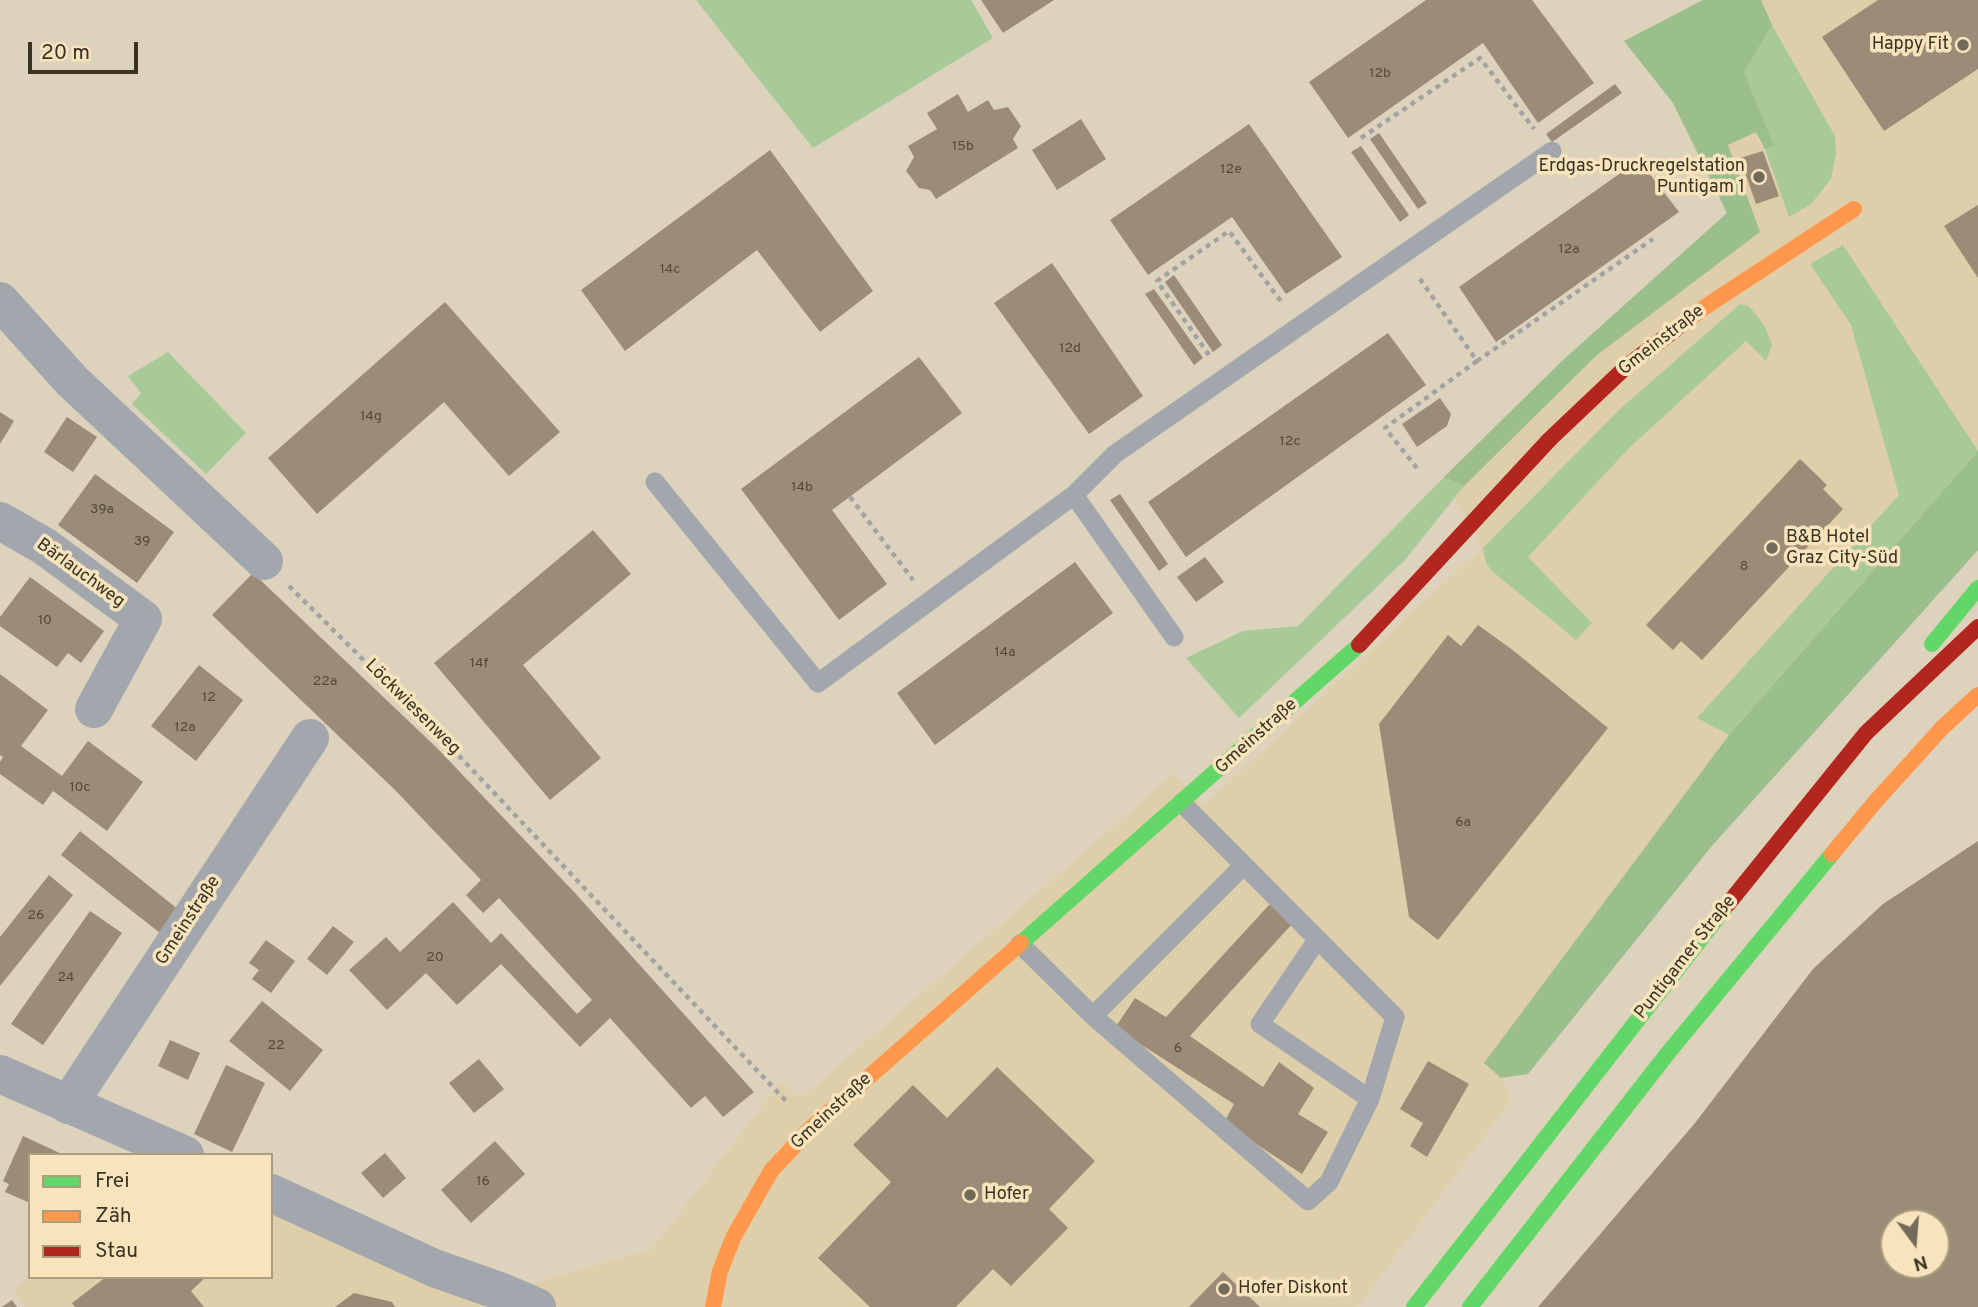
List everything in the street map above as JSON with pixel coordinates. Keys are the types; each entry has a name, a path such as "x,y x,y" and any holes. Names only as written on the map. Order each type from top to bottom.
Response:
{"main road":[{"name":"Gmeinstraße","path":"713,1307 720,1271 734,1236 771,1171 811,1128 1356,648 1550,439 1627,366 1705,307 1854,209"},
{"path":"1866,733 1931,645 1978,588"},
{"name":"Puntigamer Straße","path":"1414,1307 1748,878 1866,733 1978,627"},
{"path":"1470,1307 1668,1053 1875,802 1942,728 1978,695"},
{"path":"1875,802 1932,763"}],"street":[{"path":"0,301 72,381 264,561"},
{"name":"Bärlauchweg","path":"0,521 44,546 143,619 93,709"},
{"name":"Gmeinstraße","path":"68,1105 310,737"},
{"path":"0,1074 181,1153"},
{"path":"273,1194 433,1268 537,1307"}],"lane":[{"path":"655,482 818,683 1074,495 1115,454 1552,151"},
{"path":"1074,495 1174,637"},
{"path":"1020,944 1093,1016 1308,1201 1329,1182 1370,1099 1395,1017 1181,803"},
{"path":"1093,1016 1243,866"},
{"path":"1317,940 1260,1024 1370,1099"}],"path":[{"path":"1361,138 1480,58 1552,151"},
{"path":"1226,377 1157,281 1229,231 1299,327"},
{"path":"1417,468 1385,428 1653,239"},
{"path":"1403,254 1477,361"},
{"path":"850,497 929,600"},
{"name":"Löckwiesenweg","path":"264,561 444,740 811,1128"}],"shaded area":[{"path":"1703,0 1978,0 1978,451 1697,718 1729,735 1484,1063 1501,1078 1511,1100 1358,1307 25,1307 14,1290 28,1279 273,1279 273,1194 502,1292 652,1249 781,1082 800,1099 1175,773 1203,806 1482,548 1444,477 1563,360 1727,213 1673,103 1624,41"}],"green space":[{"path":"696,0 971,0 993,38 813,148"},
{"path":"1703,0 1761,0 1772,25 1744,72 1774,146 1765,149 1756,132 1728,145 1760,232 1597,355 1464,486 1444,477 1563,360 1727,213 1673,103 1624,41"},
{"path":"1772,25 1835,136 1836,153 1831,179 1811,204 1789,217 1765,149 1774,146 1744,72"},
{"path":"1843,245 1978,451 1729,735 1697,718 1899,495 1851,325 1810,264"},
{"path":"1740,304 1750,307 1765,327 1772,345 1766,361 1746,341 1628,449 1528,557 1592,623 1576,640 1492,571 1486,563 1483,548 1619,410"},
{"path":"168,352 246,433 206,474 132,404 141,393 128,376"},
{"path":"1978,451 1978,550 1711,847 1528,1074 1501,1078 1484,1063 1729,735"},
{"path":"1444,477 1464,486 1405,560 1239,718 1186,658 1243,631 1298,626"}],"building":[{"path":"981,0 1054,0 1003,33"},
{"path":"1426,0 1532,0 1594,83 1538,123 1483,43 1348,138 1309,82"},
{"path":"1878,0 1978,0 1978,69 1884,131 1822,37"},
{"path":"1615,84 1622,93 1552,142 1546,134"},
{"path":"958,94 968,112 988,100 994,110 1008,107 1021,126 1013,139 1018,148 936,199 930,190 919,188 906,171 914,157 908,146 937,129 927,113"},
{"path":"1081,119 1106,159 1057,190 1032,150"},
{"path":"1249,124 1342,257 1286,294 1232,217 1148,275 1110,220"},
{"path":"1379,133 1427,203 1418,209 1370,139"},
{"path":"1361,146 1409,215 1400,222 1351,152"},
{"path":"770,150 873,291 820,332 757,250 625,351 581,290"},
{"name":"Erdgas-Druckregelstation Puntigam 1","path":"1763,151 1779,196 1756,204 1740,158"},
{"path":"1639,160 1679,212 1496,342 1459,287"},
{"path":"1978,205 1978,278 1944,226"},
{"path":"1052,263 1143,396 1089,434 994,303"},
{"path":"1174,275 1222,345 1213,352 1165,282"},
{"path":"1154,289 1203,358 1194,365 1145,294"},
{"path":"445,302 560,432 509,476 444,402 317,514 268,458"},
{"path":"1388,333 1426,385 1186,557 1148,502"},
{"path":"919,357 962,413 832,510 887,584 839,620 741,489"},
{"path":"1440,398 1451,414 1447,426 1417,447 1402,424"},
{"path":"0,412 14,421 0,444"},
{"path":"67,417 97,437 73,472 44,452"},
{"path":"1800,459 1827,485 1823,489 1843,509 1702,660 1681,641 1673,650 1646,625"},
{"path":"95,474 174,532 137,583 58,525"},
{"path":"1120,494 1168,564 1159,571 1110,500"},
{"path":"593,530 631,574 523,665 601,758 550,800 434,663"},
{"path":"1205,557 1224,582 1196,602 1177,577"},
{"path":"1075,562 1113,613 935,745 897,693"},
{"path":"253,573 438,749 575,893 754,1092 723,1117 705,1096 691,1108 610,1018 580,1047 501,964 457,1005 426,973 387,1010 349,970 386,937 400,952 453,902 491,943 501,933 577,1014 592,1000 499,898 483,913 466,895 481,880 395,790 212,615"},
{"path":"30,577 104,631 81,663 68,653 57,667 0,626 0,617"},
{"path":"1478,625 1608,728 1438,940 1409,917 1379,724 1448,635 1461,646"},
{"path":"199,665 243,700 196,761 151,726"},
{"path":"0,674 48,710 21,746 62,776 88,741 143,782 107,831 53,791 43,805 0,774 3,757 0,755"},
{"path":"80,831 179,910 160,933 61,855"},
{"path":"1978,841 1978,1307 1538,1307 1695,1123 1813,969 1883,904"},
{"path":"49,875 73,895 0,986 0,937"},
{"path":"1270,904 1293,923 1190,1036 1263,1087 1279,1062 1314,1088 1298,1114 1328,1132 1302,1174 1224,1123 1234,1104 1115,1028 1135,998 1166,1017"},
{"path":"90,911 122,933 43,1045 11,1024"},
{"path":"333,926 354,942 327,975 307,959"},
{"path":"266,940 295,961 271,993 252,979 259,970 249,963"},
{"path":"262,1001 323,1050 290,1091 229,1041"},
{"path":"170,1040 200,1053 188,1080 158,1066"},
{"path":"479,1059 504,1089 474,1113 449,1083"},
{"path":"1428,1061 1469,1084 1427,1157 1410,1146 1423,1123 1400,1109"},
{"path":"226,1065 265,1083 232,1152 194,1134"},
{"name":"Hofer","path":"997,1067 1095,1161 1049,1209 1068,1228 1011,1286 993,1269 956,1307 870,1307 818,1258 891,1182 853,1145 913,1085 947,1118"},
{"path":"23,1136 60,1153 28,1153 28,1202 5,1192 9,1184 3,1181"},
{"path":"495,1141 525,1174 471,1223 441,1190"},
{"path":"385,1153 406,1178 383,1198 361,1173"},
{"name":"Hofer Diskont","path":"1223,1272 1260,1307 1189,1307"},
{"path":"103,1279 204,1279 191,1291 204,1307 75,1307 72,1303"},
{"path":"354,1293 392,1302 395,1307 335,1307"},
{"path":"12,1300 17,1307 2,1307"}],"traffic: fast":[{"path":"1932,644 1978,588"},
{"path":"1021,943 1359,645"},
{"path":"1470,1307 1668,1053 1832,854"},
{"path":"1414,1307 1728,904"}],"traffic: slow":[{"path":"1676,329 1854,209"},
{"path":"1832,854 1942,728 1978,695"},
{"path":"713,1307 720,1271 734,1236 771,1171 811,1128 1021,943"}],"traffic: jam":[{"path":"1359,645 1550,439 1627,366 1676,329"},
{"path":"1728,904 1866,733 1978,627"}],"place":[{"name":"Happy Fit","path":"1963,45"},
{"name":"Erdgas-Druckregelstation Puntigam 1","path":"1759,177"},
{"name":"B&B Hotel Graz City-Süd","path":"1772,548"},
{"name":"Hofer","path":"970,1195"},
{"name":"Hofer Diskont","path":"1224,1289"}]}
